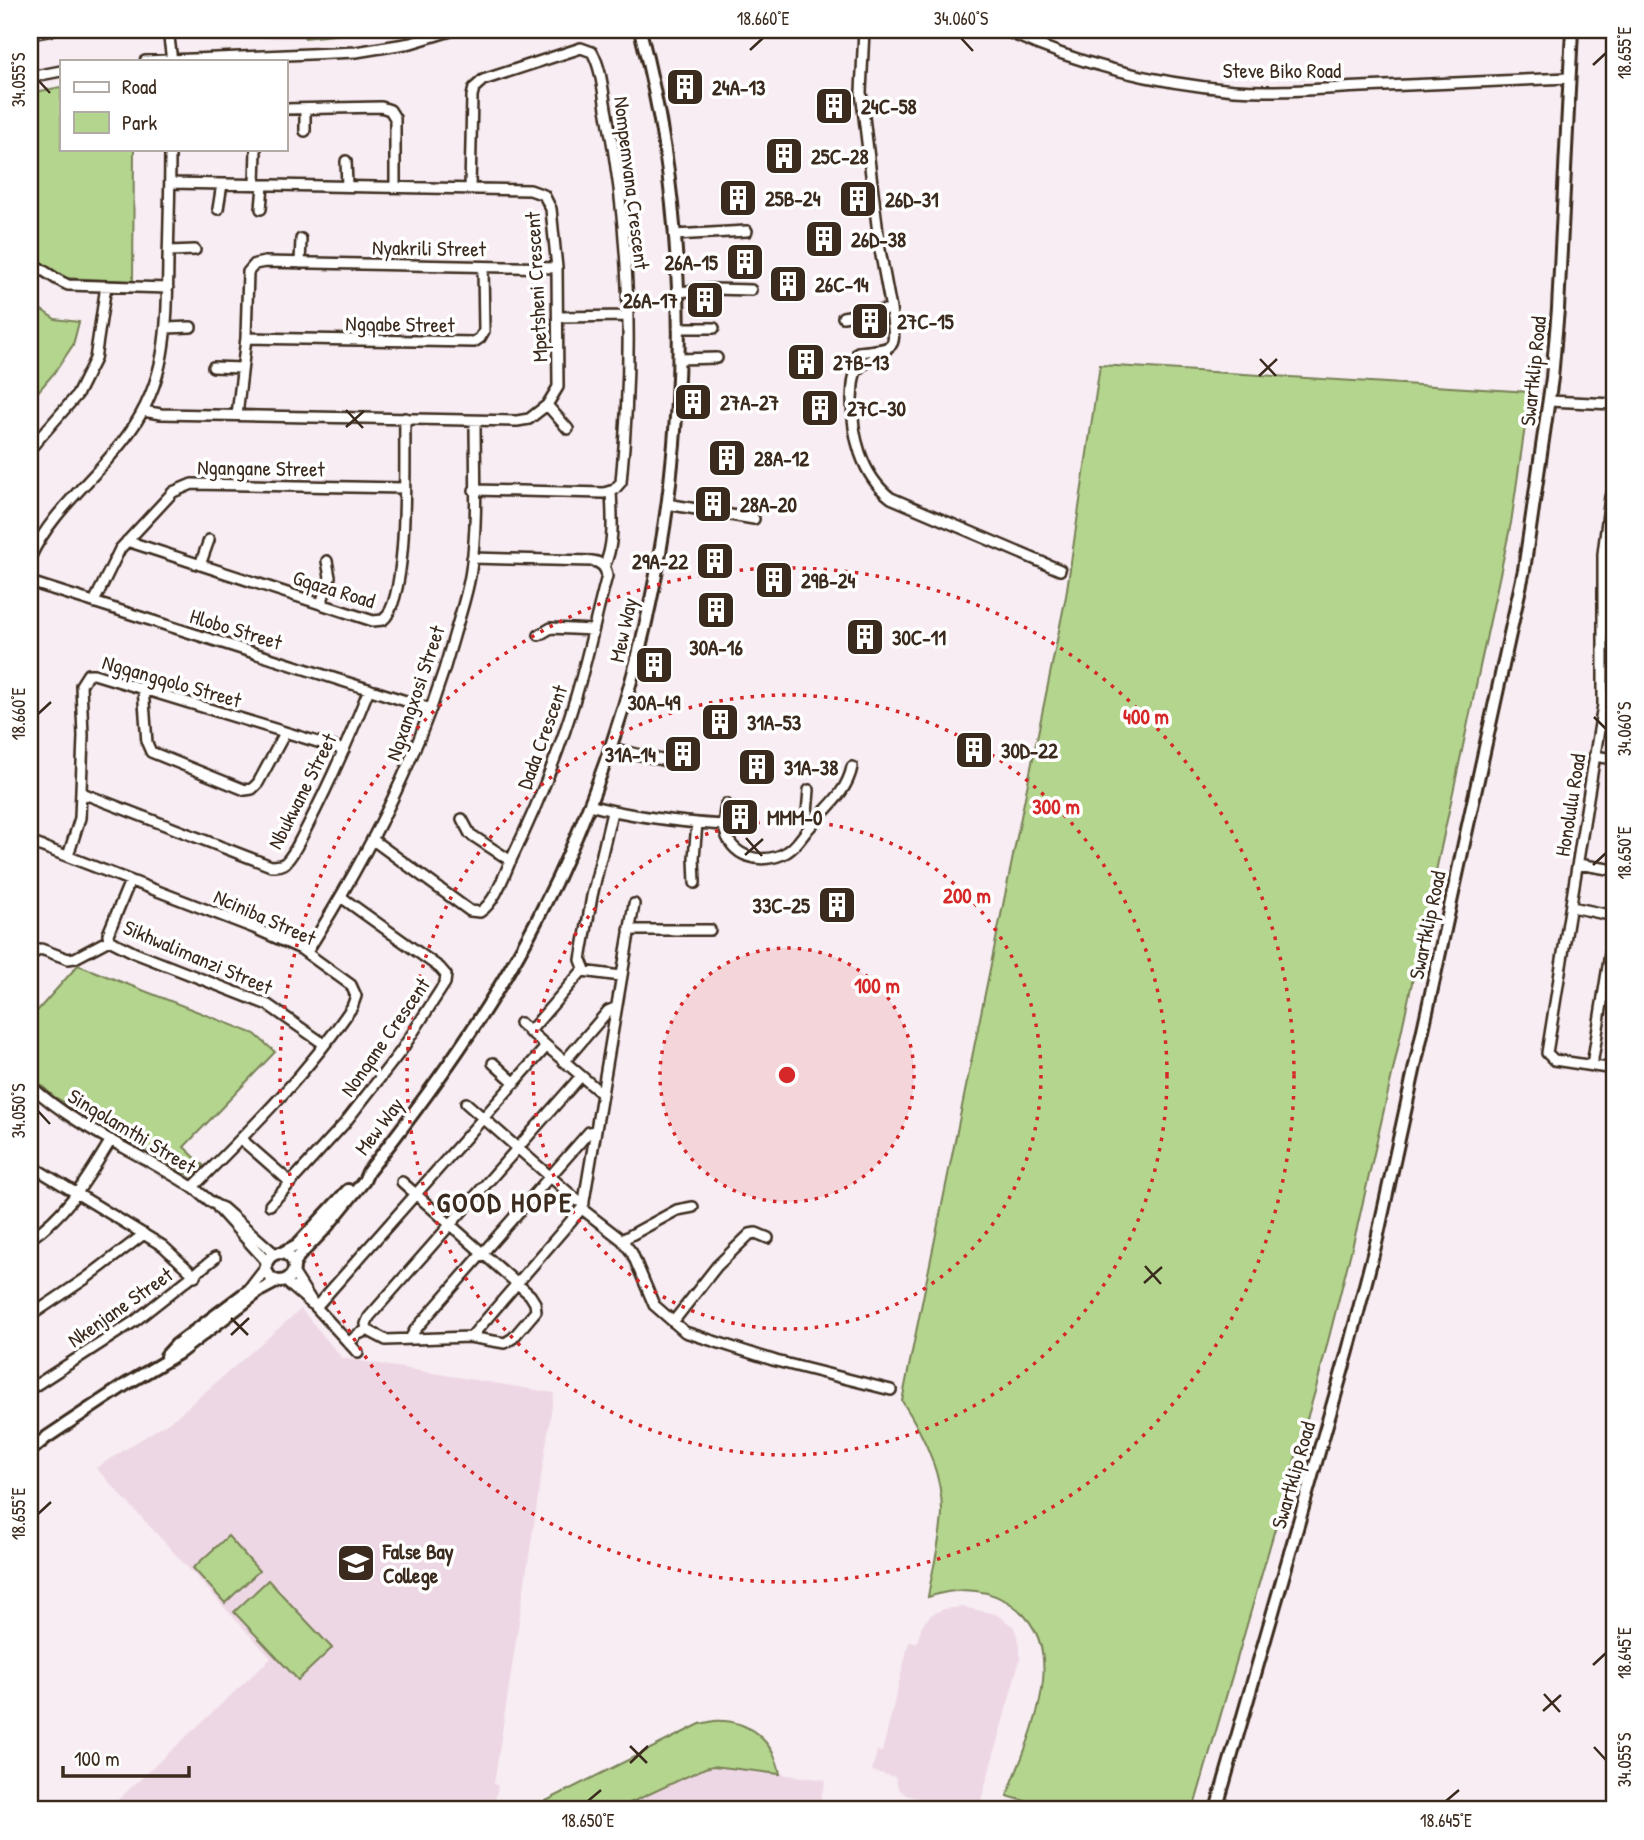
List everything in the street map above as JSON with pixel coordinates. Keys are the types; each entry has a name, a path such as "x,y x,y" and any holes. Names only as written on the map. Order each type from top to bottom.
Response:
{"main road":[{"name":"Mew Way","path":"30,1451 162,1361 179,1353 261,1290 281,1281 293,1269 298,1257 352,1196 454,1057 503,982 552,889 589,805 611,748 640,646 661,544 674,446 678,328 674,235 667,161 640,30"},
{"name":"Swartklip Road","path":"1216,1810 1348,1351 1377,1239 1524,570 1549,401 1558,309 1572,30"},
{"name":"Mew Way","path":"162,1361 176,1345 249,1290 272,1259 297,1245 362,1175 368,1172"},
{"path":"281,1281 270,1277 272,1259 290,1257 293,1269"},
{"name":"Mew Way","path":"30,1444 47,1437"}],"street":[{"path":"30,34 52,30"},
{"path":"168,30 172,60 356,52 411,43 454,30"},
{"path":"864,30 861,92 894,342 883,354 858,369 853,390 856,439 865,466 873,481 891,498 1060,570"},
{"name":"Steve Biko Road","path":"1004,30 1061,53 1127,72 1171,82 1235,90 1285,91 1569,78"},
{"name":"Nompemvana Crescent","path":"470,189 472,96 475,86 483,80 581,48 592,52 600,75 617,175 625,248 628,316 625,442 621,482 611,491"},
{"path":"30,77 60,71"},
{"path":"287,109 381,107 390,110 395,118 395,187"},
{"path":"305,109 305,131"},
{"path":"30,558 50,524 124,440 143,411 161,365 167,328 170,150"},
{"path":"256,150 261,209"},
{"path":"346,161 347,186"},
{"name":"Mpetsheni Crescent","path":"170,183 530,190 544,195 551,209 559,317 558,387 547,405"},
{"path":"218,209 222,184"},
{"path":"674,235 747,231"},
{"path":"300,263 301,239"},
{"path":"169,251 195,250"},
{"path":"30,262 65,284 168,288"},
{"name":"Nyakrili Street","path":"237,415 246,338 250,269 255,264 265,262 557,268"},
{"name":"Ngqabe Street","path":"246,338 474,342 484,331 484,267"},
{"path":"30,449 73,401 90,371 98,351 106,286"},
{"path":"677,292 751,290"},
{"path":"843,317 891,309"},
{"path":"559,317 628,316"},
{"path":"167,328 191,327"},
{"path":"678,328 713,328"},
{"path":"858,352 886,350"},
{"path":"678,359 717,358"},
{"path":"214,367 242,368"},
{"path":"1549,401 1614,404"},
{"path":"143,411 161,414 475,421 525,420 547,405 568,429"},
{"name":"Gqaza Road","path":"127,541 373,621 383,620 388,615 402,560 405,418"},
{"name":"Ngxangxosi Street","path":"307,952 373,840 407,768 431,709 454,638 472,558 475,421"},
{"name":"Ngangane Street","path":"94,602 118,552 173,492 188,485 404,488"},
{"path":"474,490 611,491"},
{"name":"Honolulu Road","path":"1614,490 1610,497 1603,554 1609,656 1572,907 1547,1053 1554,1060 1614,1069"},
{"name":"Dada Crescent","path":"373,840 477,913 487,906 511,861 554,760 576,697 607,576 604,567 611,537 611,491"},
{"path":"667,504 754,519"},
{"path":"200,565 209,540"},
{"path":"472,558 593,561 604,567"},
{"path":"321,604 330,577 327,561"},
{"name":"Hlobo Street","path":"30,582 431,709"},
{"path":"539,635 551,628 593,630"},
{"name":"Ngqangqolo Street","path":"68,856 80,818 83,736 81,685 88,674 143,688 344,750"},
{"path":"143,688 147,743 151,752 245,790 252,789 258,783 285,733"},
{"name":"Nbukwane Street","path":"82,793 271,866 280,866 286,863 293,852 344,750 369,689"},
{"path":"611,748 667,761"},
{"path":"1594,756 1614,759"},
{"path":"726,804 724,825 728,839 740,854 762,859 789,851 829,808 850,778 852,767"},
{"path":"809,790 809,827"},
{"path":"589,805 612,812 724,825"},
{"path":"585,970 581,960 592,896 612,812"},
{"path":"462,819 470,834 511,861"},
{"path":"695,883 698,823"},
{"name":"Nciniba Street","path":"30,842 254,928 307,952 347,980 355,990 352,1007 290,1086 193,1187"},
{"path":"1578,864 1614,870"},
{"name":"Sikhwalimanzi Street","path":"130,881 108,934 109,940 135,953 268,1005 324,1044"},
{"name":"Nonqane Crescent","path":"270,1205 344,1124 401,1051 446,979 440,968 341,897"},
{"path":"471,1337 583,1206 634,904"},
{"path":"1572,907 1614,916"},
{"path":"1592,1065 1614,929"},
{"path":"629,930 710,930"},
{"path":"30,955 41,949 61,958 75,958 109,940"},
{"path":"585,970 621,976"},
{"path":"529,1032 585,970"},
{"path":"564,1062 608,1011 615,1009"},
{"path":"520,1023 601,1093"},
{"path":"315,1306 546,1046"},
{"path":"493,1063 515,1083"},
{"path":"366,1330 369,1317 581,1076"},
{"name":"Sinqolamthi Street","path":"30,1085 63,1111 193,1187 272,1259"},
{"path":"466,1103 622,1240 632,1253 654,1305 685,1332 776,1361 891,1390"},
{"path":"410,1339 589,1132 595,1131"},
{"path":"241,1139 290,1182"},
{"path":"30,1239 57,1220 111,1140"},
{"name":"Nkenjane Street","path":"30,1165 163,1246 195,1276"},
{"path":"366,1330 383,1339 471,1337 507,1342 536,1311 532,1297 402,1182"},
{"path":"622,1240 677,1210 693,1208"},
{"path":"673,1322 705,1280 750,1234 756,1233 768,1238"},
{"name":"Nkenjane Street","path":"30,1316 144,1234"},
{"name":"Nkenjane Street","path":"30,1389 135,1321 215,1258"},
{"path":"293,1269 315,1306 358,1353"},
{"path":"281,1281 315,1306"},
{"path":"349,1343 366,1330"}],"shaded area":[{"path":"184,30 301,30 305,38 188,39"},
{"name":"False Bay College","path":"301,1309 342,1358 554,1393 494,1784 498,1786 493,1810 107,1810 271,1658 96,1468 176,1417"},
{"path":"962,1607 996,1614 1014,1627 1020,1645 1020,1659 977,1810 966,1810 906,1795 898,1788 895,1777 872,1771 877,1751 882,1752 909,1642 917,1643 922,1625 932,1614 944,1609"},
{"path":"713,1766 826,1780 817,1810 615,1810"}],"green space":[{"path":"301,30 384,30 305,38"},
{"path":"60,87 60,150 134,150 133,281 63,278 30,258 30,93"},
{"path":"30,302 55,319 79,322 73,345 55,372 30,401"},
{"path":"1100,365 1530,392 1511,523 1357,1228 1316,1388 1193,1810 1158,1810 1143,1806 1141,1810 1058,1810 1007,1796 1035,1720 1041,1693 1043,1666 1039,1641 1028,1619 997,1596 968,1590 928,1597 940,1531 941,1497 930,1453 902,1401 1066,596"},
{"path":"78,965 255,1034 275,1052 184,1147 204,1166 191,1176 53,1096 30,1075 30,1019"},
{"path":"228,1536 259,1571 225,1603 193,1568"},
{"path":"268,1580 332,1648 298,1680 234,1612"},
{"path":"714,1721 738,1724 758,1734 772,1752 780,1774 713,1766 615,1810 528,1810 700,1724"}],"place":[{"name":"24A-13","path":"685,87"},
{"name":"24C-58","path":"834,106"},
{"name":"25C-28","path":"784,156"},
{"name":"25B-24","path":"738,198"},
{"name":"26D-31","path":"858,199"},
{"name":"26D-38","path":"824,239"},
{"name":"26A-15","path":"745,262"},
{"name":"26C-14","path":"788,284"},
{"name":"26A-17","path":"705,300"},
{"name":"27C-15","path":"870,321"},
{"name":"27B-13","path":"806,362"},
{"name":"27A-27","path":"693,402"},
{"name":"27C-30","path":"820,408"},
{"name":"28A-12","path":"727,458"},
{"name":"28A-20","path":"713,504"},
{"name":"29A-22","path":"715,561"},
{"name":"29B-24","path":"774,580"},
{"name":"30A-16","path":"716,610"},
{"name":"30C-11","path":"865,637"},
{"name":"30A-49","path":"654,665"},
{"name":"31A-53","path":"720,722"},
{"name":"30D-22","path":"974,750"},
{"name":"31A-14","path":"683,754"},
{"name":"31A-38","path":"757,767"},
{"name":"MMM-0","path":"740,817"},
{"name":"33C-25","path":"837,905"},
{"name":"False Bay College","path":"356,1563"}],"district":[{"name":"GOOD HOPE","path":"505,1202"}]}
